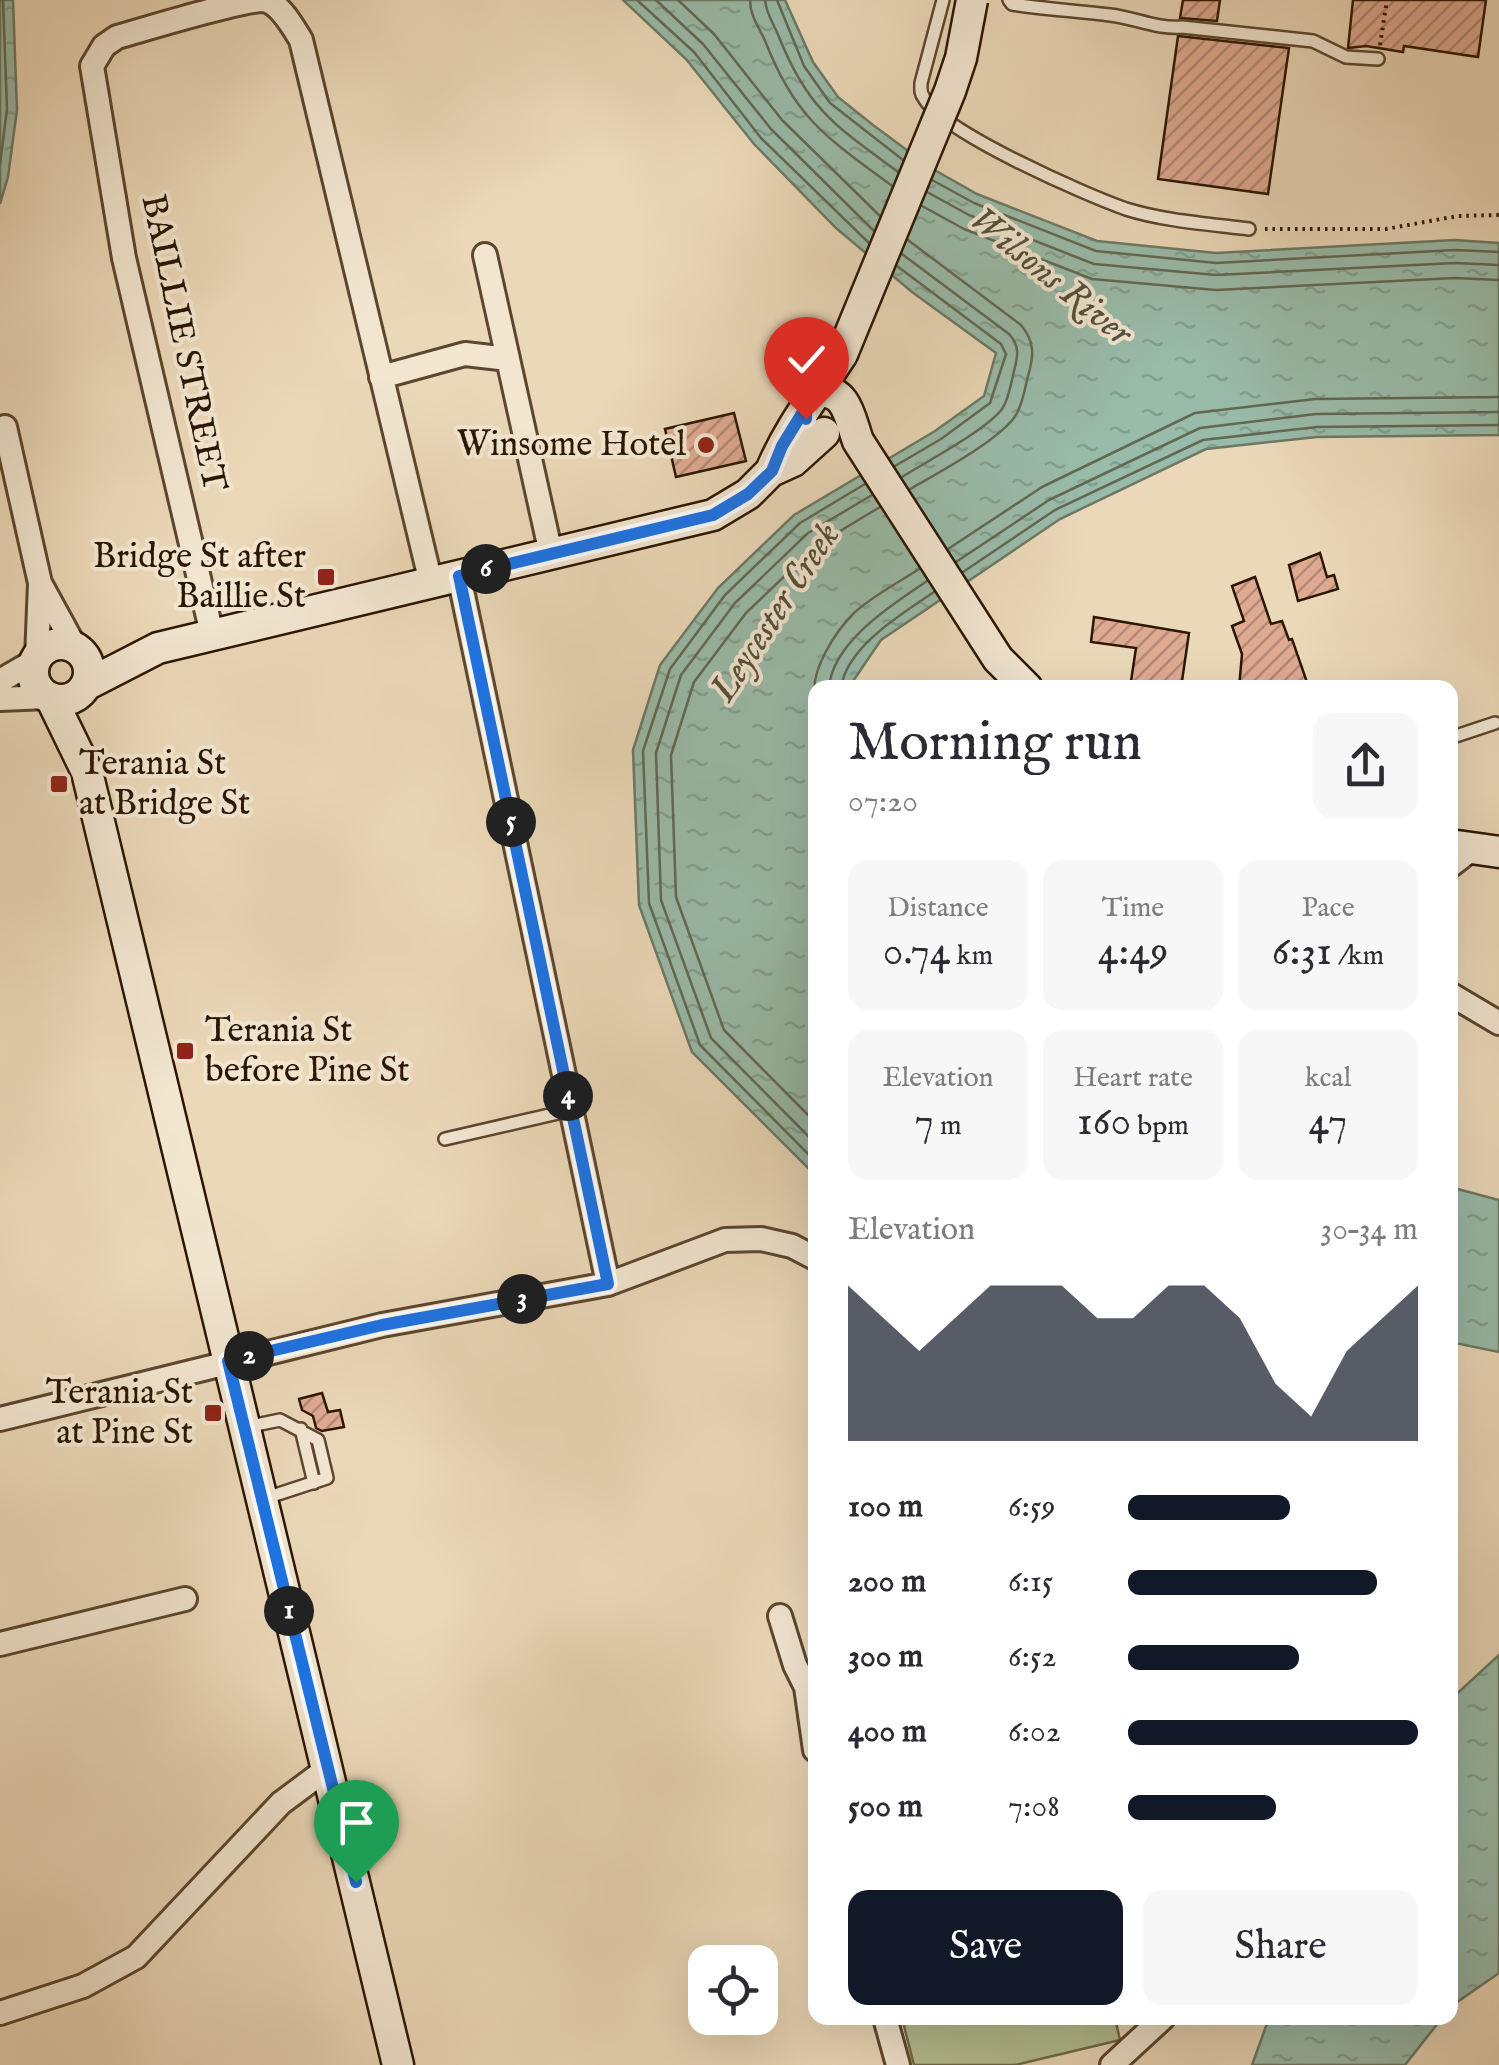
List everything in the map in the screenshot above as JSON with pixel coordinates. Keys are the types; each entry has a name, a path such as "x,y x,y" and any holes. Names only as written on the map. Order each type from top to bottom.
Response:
{"main road":[{"path":"972,0 950,91 842,354 833,416 998,659 1019,680"},
{"path":"49,698 70,700 86,686 158,648 713,515 748,494 772,471 782,446 833,416"},
{"path":"87,772 49,698 35,682 36,659 51,646 64,644 76,648 158,648"},
{"path":"76,648 89,665 87,772 398,2065"}],"street":[{"name":"BAILLIE STREET","path":"212,634 124,258 92,66 97,54 117,36 265,0 273,4 301,40 381,378"},
{"path":"485,254 551,554"},
{"path":"508,359 465,354 381,378 445,580 571,1110 608,1284"},
{"path":"0,681 36,659 40,583 5,427"},
{"path":"40,583 76,648"},
{"path":"0,699 49,698"},
{"path":"1458,999 1499,1023"},
{"path":"0,1418 382,1325 608,1284 726,1240 761,1239 808,1254"},
{"path":"0,1644 185,1599"},
{"path":"780,1616 795,1665 808,1683"},
{"path":"0,2013 83,1986 136,1957 281,1804 328,1768"},
{"path":"887,2025 898,2065"},
{"path":"1112,2065 1155,2025"}],"lane":[{"path":"943,0 921,94 966,134 1026,166 1128,210 1249,229"},
{"path":"1009,0 1012,4 1132,19 1161,29 1182,27 1313,41 1346,58 1378,59"},
{"path":"1458,736 1495,724"},
{"path":"445,1139 571,1110"},
{"path":"244,1427 280,1420 318,1440 327,1478 262,1499"}],"path":[{"path":"1378,59 1387,0"},
{"path":"1249,229 1386,229 1458,216 1499,215"}],"shaded area":[{"path":"904,2025 1117,2025 1120,2040 1015,2065 914,2065"}],"water":[{"path":"0,0 13,0 17,110 8,177 0,204"},
{"path":"623,0 785,0 813,62 838,97 873,125 931,168 977,194 1097,241 1216,253 1455,240 1499,243 1499,435 1317,437 1206,449 1060,519 881,640 854,680 808,680 808,1168 692,1052 639,905 633,750 660,665 718,588 794,515 935,431 984,396 996,353 912,292 836,228 754,144 686,59"},
{"path":"1458,1189 1499,1200 1499,1352 1458,1344"},
{"path":"1499,1655 1499,1973 1458,2001 1458,1693"},
{"path":"1266,2025 1436,2025 1405,2065 1252,2065"}],"building":[{"path":"1183,0 1220,0 1217,21 1180,18"},
{"path":"1353,0 1486,0 1478,57 1404,46 1403,52 1366,46 1348,48"},
{"path":"1178,36 1289,48 1268,194 1158,179"},
{"name":"Winsome Hotel","path":"734,413 746,461 676,477 665,429"},
{"path":"1320,553 1327,577 1334,575 1338,589 1298,601 1289,565"},
{"path":"1255,577 1271,624 1282,621 1306,680 1240,680 1242,654 1232,626 1244,621 1232,586"},
{"path":"1094,617 1189,633 1182,680 1131,680 1136,648 1091,642"},
{"path":"322,1393 328,1412 340,1410 344,1427 322,1431 316,1428 313,1416 302,1410 299,1399"}],"place":[{"name":"Winsome Hotel","path":"706,445"},
{"name":"Bridge St after Baillie St","path":"326,577"},
{"name":"Terania St at Bridge St","path":"59,784"},
{"name":"Terania St before Pine St","path":"185,1051"},
{"name":"Terania St at Pine St","path":"213,1413"}],"route":[{"path":"356,1882 228,1361 382,1325 608,1284 459,576 713,515 748,494 772,471 806,407 806,419"}],"water label":[{"name":"Wilsons River","path":"1050,277"},
{"name":"Leycester Creek","path":"776,613"}]}
